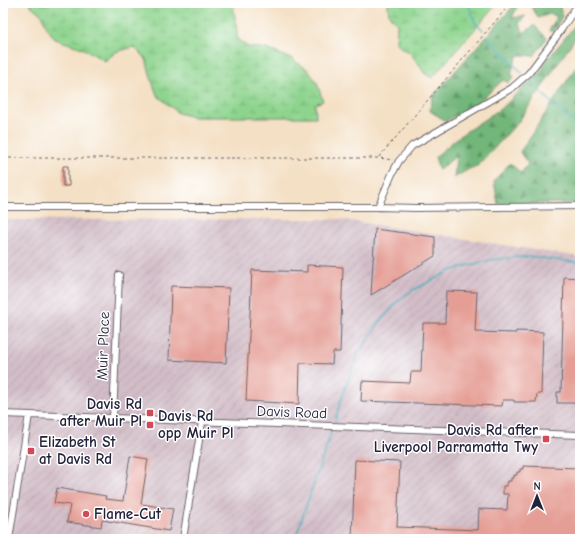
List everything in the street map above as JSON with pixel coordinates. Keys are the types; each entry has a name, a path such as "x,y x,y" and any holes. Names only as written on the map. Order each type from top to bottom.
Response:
{"street":[{"path":"378,207 392,174 412,146 512,88 529,73 579,3"},
{"path":"3,207 424,208 580,206"},
{"name":"Muir Place","path":"113,418 119,275"},
{"name":"Davis Road","path":"3,414 580,435"},
{"path":"9,539 29,416"},
{"path":"183,539 202,422"}],"path":[{"path":"379,158 512,3"},
{"path":"3,158 379,158 400,161"}],"shaded area":[{"path":"339,219 580,257 580,539 3,539 3,220"}],"green space":[{"path":"28,3 233,3 238,40 248,47 267,49 292,59 308,70 317,83 323,101 315,104 316,117 193,117 178,113 157,95 146,59 134,47 116,52 105,61 82,48 55,39 47,28 42,15"},
{"path":"388,3 498,3 432,78 424,73 409,52 396,43 397,23 392,18 388,10"},
{"path":"516,3 519,3 512,18 526,16 519,23 524,33 534,25 547,38 534,56 518,55 511,73 514,77 509,83 503,80 478,103 446,121 430,111 433,96"},
{"path":"528,3 559,3 562,16 554,32 549,31 557,16 550,14 538,18 531,5"},
{"path":"580,17 580,31 519,121 479,165 454,178 456,156 439,170 435,157 461,135 503,107 540,73 547,60"},
{"path":"580,61 580,203 498,204 494,181 510,163 521,173 528,164 520,152"}],"building":[{"path":"63,166 68,166 69,186 63,186"},
{"path":"375,229 435,237 435,256 371,295"},
{"path":"307,265 343,267 340,352 333,352 332,364 300,363 299,404 246,401 252,270 307,272"},
{"path":"564,277 580,278 580,403 557,403 557,392 561,392"},
{"path":"171,286 229,288 226,363 169,360"},
{"path":"446,291 477,292 475,332 543,332 541,394 537,394 536,402 514,402 514,400 503,400 502,406 361,401 362,381 410,383 411,372 421,372 423,323 445,323"},
{"path":"130,456 148,459 141,504 173,509 169,531 102,520 101,527 67,522 70,505 54,503 57,488 106,496 105,499 123,501"},
{"path":"355,460 400,462 397,527 478,530 479,509 507,510 508,494 503,494 503,486 507,486 508,481 511,481 511,478 514,478 514,475 517,475 517,472 520,472 520,469 523,469 523,466 578,468 580,469 580,539 352,539"}],"waterway":[{"path":"468,3 475,22 483,30"},
{"path":"488,37 522,73"},
{"path":"528,79 567,118 580,124"},
{"path":"334,424 343,394 358,354 379,323 399,300 413,290 450,271 491,260 515,257 534,257 580,263"},
{"path":"295,539 333,427"}],"place":[{"name":"Davis Rd after Muir Pl","path":"150,413"},
{"name":"Davis Rd opp Muir Pl","path":"150,425"},
{"name":"Davis Rd after Liverpool Parramatta Twy","path":"546,439"},
{"name":"Elizabeth St at Davis Rd","path":"31,451"},
{"name":"Flame-Cut","path":"86,514"}]}
